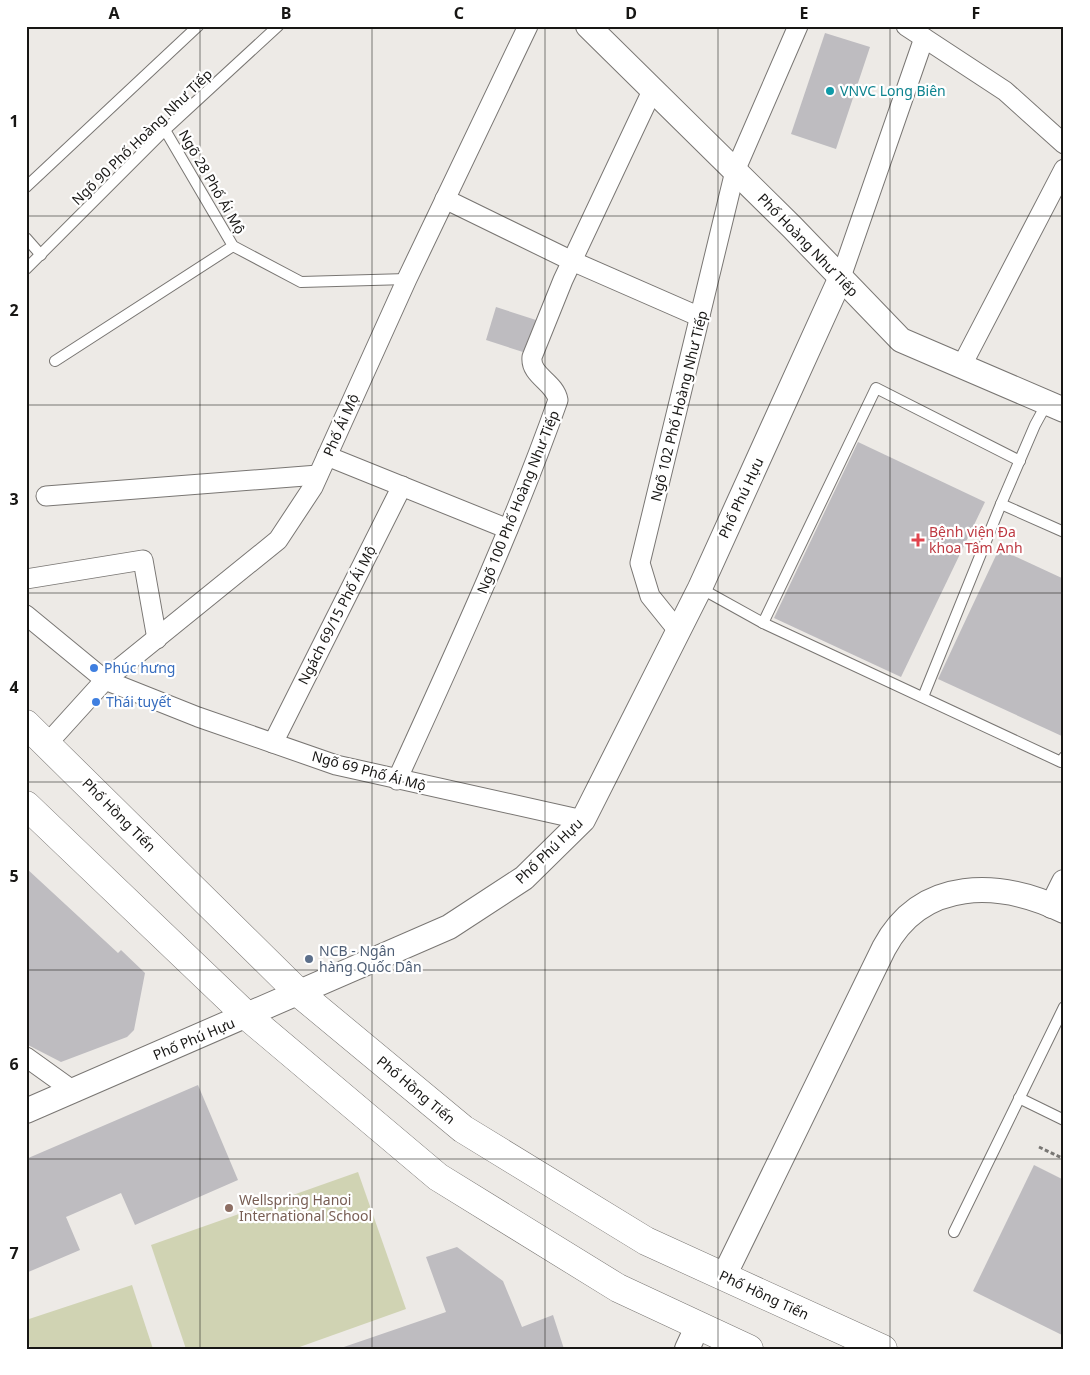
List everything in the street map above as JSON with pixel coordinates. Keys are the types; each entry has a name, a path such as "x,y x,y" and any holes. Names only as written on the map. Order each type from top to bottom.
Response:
{"main road":[{"name":"Phố Hồng Tiến","path":"26,724 299,993 463,1130 646,1241 882,1349"},
{"path":"26,805 247,1016 438,1178 618,1288 692,1337 749,1349"}],"street":[{"name":"Phố Ái Mộ","path":"46,744 105,680 278,540 313,487 407,279 528,26"},
{"name":"Ngõ 102 Phố Hoàng Như Tiếp","path":"679,632 650,596 640,563 735,171 798,26"},
{"path":"906,26 1005,91 1064,144"},
{"name":"Phố Hoàng Như Tiếp","path":"590,27 901,340 1056,406"},
{"path":"840,277 924,38"},
{"name":"Ngõ 100 Phố Hoàng Như Tiếp","path":"397,780 481,597 558,400 553,387 534,369 532,362 572,261 652,91"},
{"path":"962,365 1064,169"},
{"path":"445,199 572,261 700,317"},
{"name":"Phố Phú Hựu","path":"26,1111 449,927 524,878 583,820 700,588 840,277"},
{"path":"327,456 508,529"},
{"path":"46,496 318,476"},
{"name":"Ngách 69/15 Phố Ái Mộ","path":"273,743 402,486"},
{"path":"26,579 143,560 157,639"},
{"name":"Ngõ 69 Phố Ái Mộ","path":"26,616 105,680 198,717 336,766 583,820"},
{"path":"724,1276 884,948 900,924 910,914 935,899 966,891 999,890 1036,898 1058,908 1064,882"},
{"path":"26,1057 72,1090"}],"lane":[{"path":"26,187 198,26"},
{"name":"Ngõ 90 Phố Hoàng Như Tiếp","path":"26,269 166,130 278,26"},
{"name":"Ngõ 28 Phố Ái Mộ","path":"166,130 233,246 300,282 407,279"},
{"path":"26,238 41,255"},
{"path":"55,361 233,246"},
{"path":"764,624 876,388 1020,461"},
{"path":"923,697 1035,425 1056,406"},
{"path":"1001,504 1064,532"},
{"path":"700,588 764,624 1061,762 1064,757"},
{"path":"954,1232 1064,1007"},
{"path":"1019,1098 1064,1120"}],"path":[{"path":"1040,1147 1064,1159"}],"green space":[{"path":"358,1172 406,1309 294,1349 186,1349 151,1245"},
{"path":"132,1285 153,1349 31,1349 26,1336 26,1320"}],"building":[{"name":"VNVC Long Biên","path":"825,33 870,47 836,149 791,134"},
{"path":"496,307 536,320 526,353 486,340"},
{"path":"858,442 985,502 901,677 774,618"},
{"path":"999,549 1064,579 1064,737 938,679"},
{"path":"26,868 118,953 121,950 145,973 134,1030 127,1037 61,1062 26,1044"},
{"path":"198,1085 238,1180 135,1225 121,1193 66,1217 80,1250 26,1273 26,1159"},
{"path":"1034,1165 1064,1180 1064,1336 973,1291"},
{"path":"457,1247 503,1281 522,1327 553,1315 564,1349 338,1349 446,1312 426,1257"}],"place":[{"name":"VNVC Long Biên","path":"830,91"},
{"name":"Bệnh viện Đa khoa Tâm Anh","path":"918,540"},
{"name":"Phúc hưng","path":"94,668"},
{"name":"Thái tuyết","path":"96,702"},
{"name":"NCB - Ngân hàng Quốc Dân","path":"309,959"},
{"name":"Wellspring Hanoi International School","path":"229,1208"}]}
